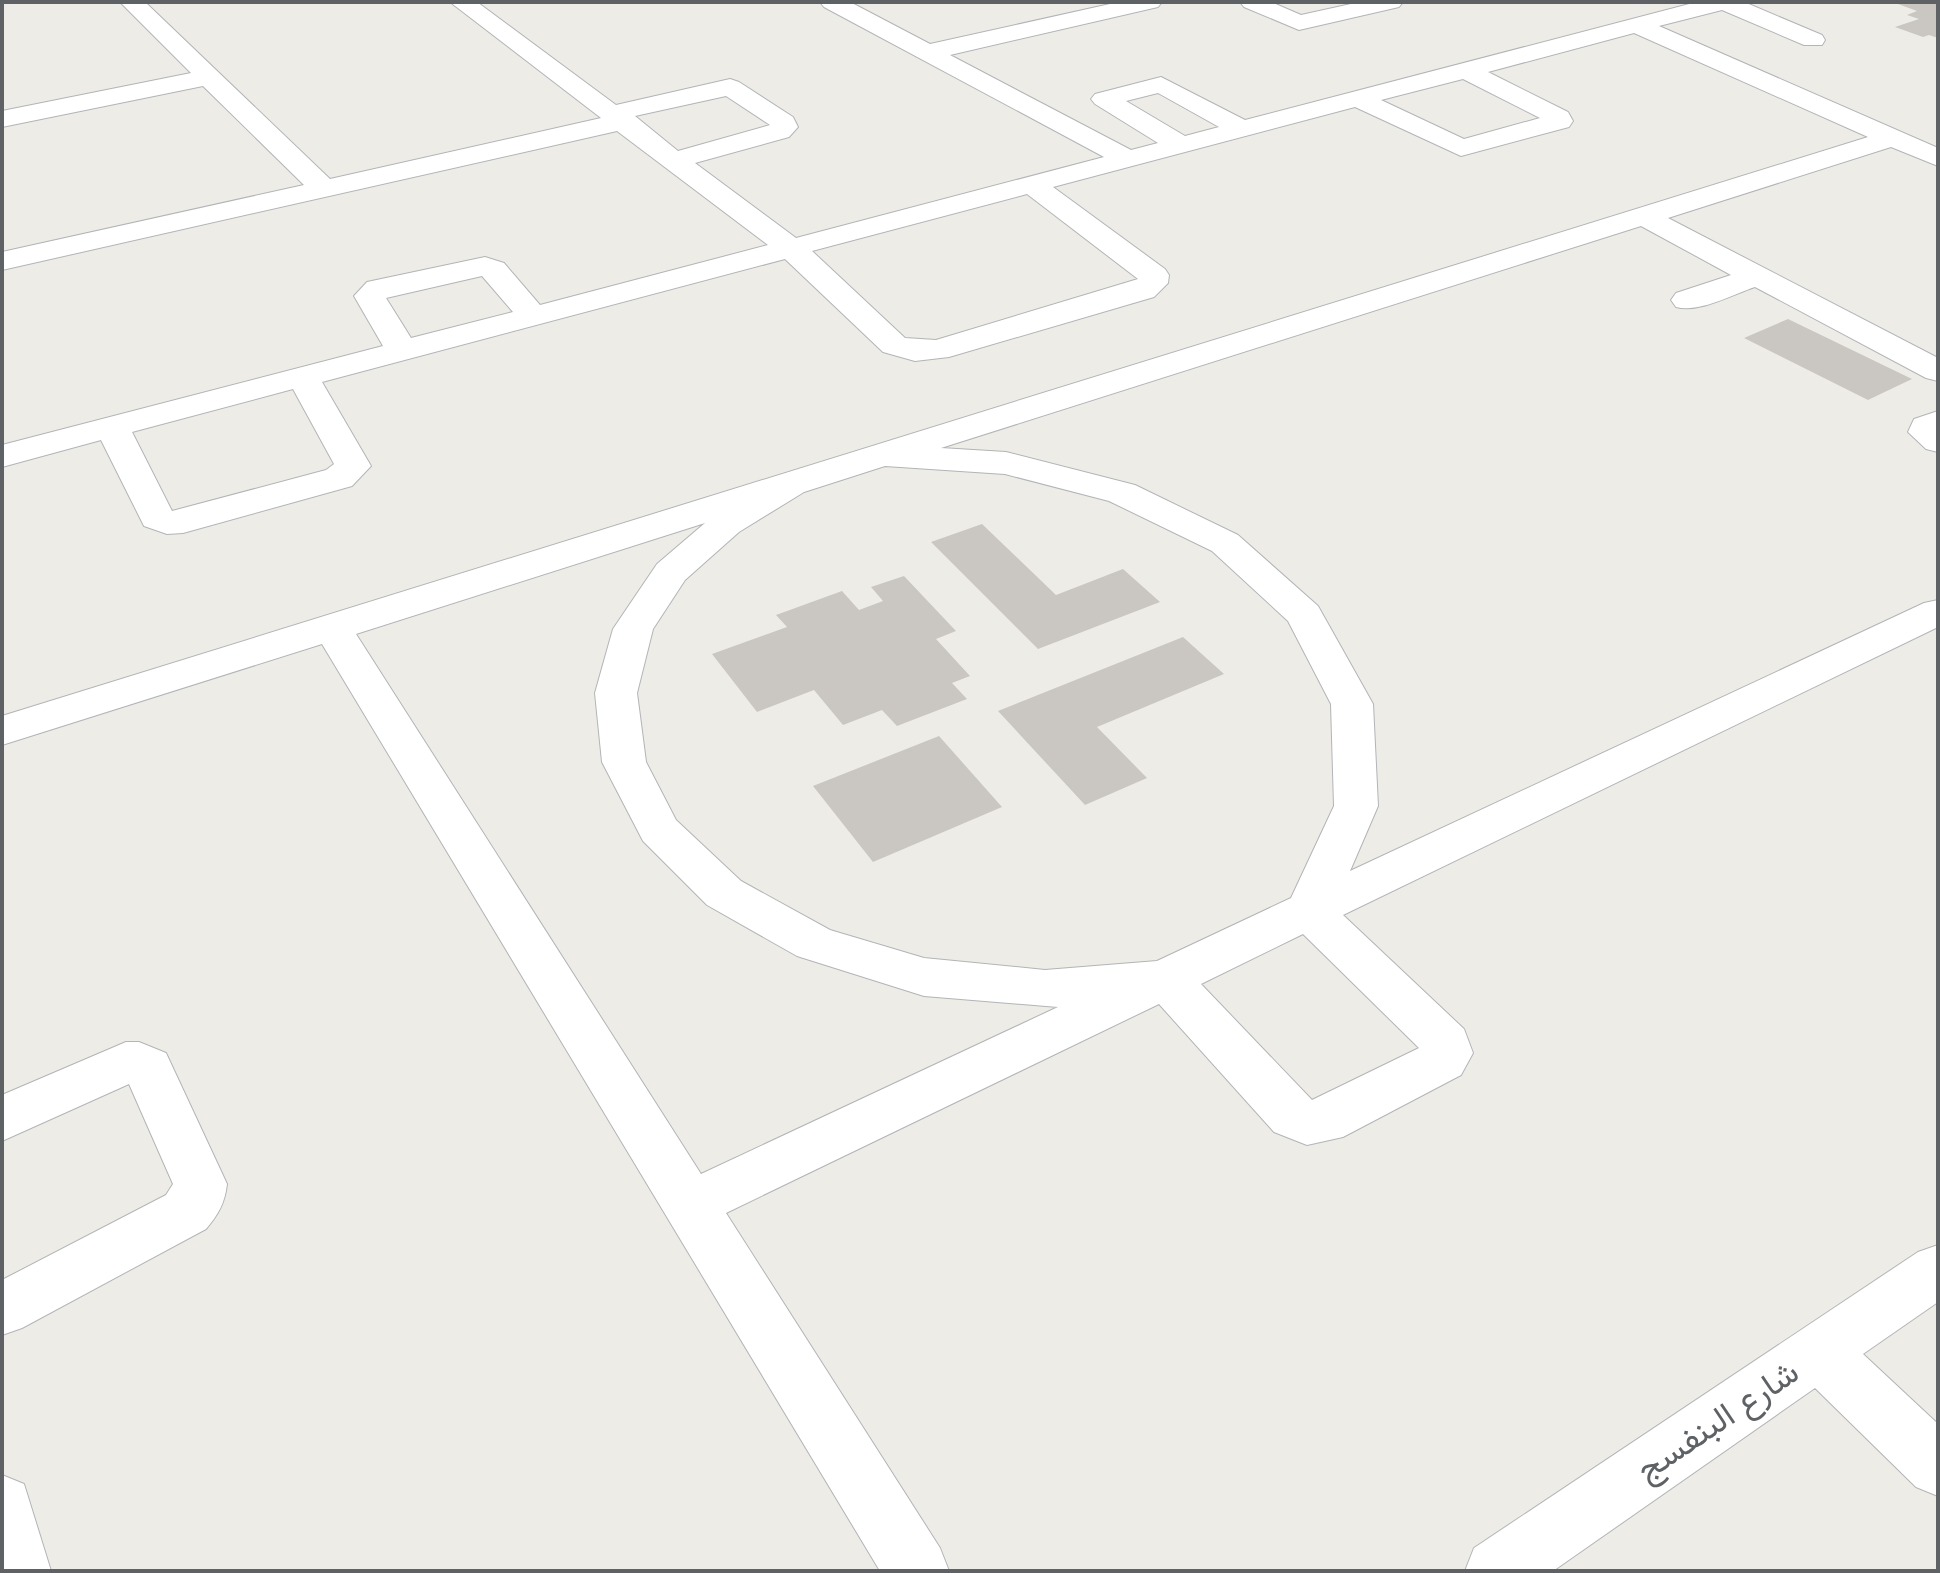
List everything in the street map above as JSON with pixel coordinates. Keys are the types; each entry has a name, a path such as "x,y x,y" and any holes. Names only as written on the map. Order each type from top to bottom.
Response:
{"street":[{"path":"462,2 791,248 894,345 915,351 938,350 1143,290 1153,283 1154,275 1032,185"},
{"path":"832,2 1128,159"},
{"path":"925,53 1150,2"},
{"path":"1252,2 1299,23 1391,2"},
{"path":"2,456 1724,2 1813,40"},
{"path":"141,3 209,77 324,189"},
{"path":"1636,25 1938,158"},
{"path":"1358,99 1461,148 1560,121 1465,70"},
{"path":"2,119 209,77"},
{"path":"1181,145 1104,99 1161,85 1242,129"},
{"path":"2,261 324,189 619,117 724,87 736,88 784,123 785,127 780,131 675,160"},
{"path":"2,731 1892,138"},
{"path":"1643,216 1938,371"},
{"path":"402,351 370,296 378,289 485,266 493,269 533,316"},
{"path":"1687,300 1757,276"},
{"path":"112,427 157,518 167,523 183,522 339,478 349,472 353,466 303,377"},
{"path":"1938,421 1926,426 1925,432 1938,442"},
{"path":"882,455 1006,463 1122,493 1225,543 1304,615 1352,704 1356,806 1309,911"},
{"path":"791,484 726,524 671,572 633,629 616,693 624,762 659,830 724,893 814,943 924,977 1045,989 1166,979"},
{"path":"691,1204 1938,612"},
{"path":"332,628 917,1571"},
{"path":"1166,979 1293,1116 1307,1123 1324,1121 1443,1060 1447,1053 1446,1043 1309,911"},
{"path":"2,1119 126,1063 139,1063 148,1068 200,1184 198,1199 186,1212 2,1309"},
{"name":"شارع البنفسج","path":"1497,1571 1938,1270"},
{"path":"1818,1351 1938,1466"},
{"path":"2,1506 19,1571"}],"building":[{"path":"1938,2 1938,38 1923,37 1895,27 1919,19 1907,15 1917,11 1898,4"},
{"path":"1788,319 1912,379 1868,400 1744,338"},
{"path":"982,524 1056,595 1123,569 1160,602 1038,649 931,542"},
{"path":"904,576 956,631 936,639 970,676 952,683 967,699 897,726 882,710 843,725 814,690 757,712 712,654 787,627 776,615 842,591 859,610 883,601 871,587"},
{"path":"1183,637 1224,674 1097,727 1147,778 1085,805 998,711"},
{"path":"939,736 1002,807 873,862 813,786"}]}
